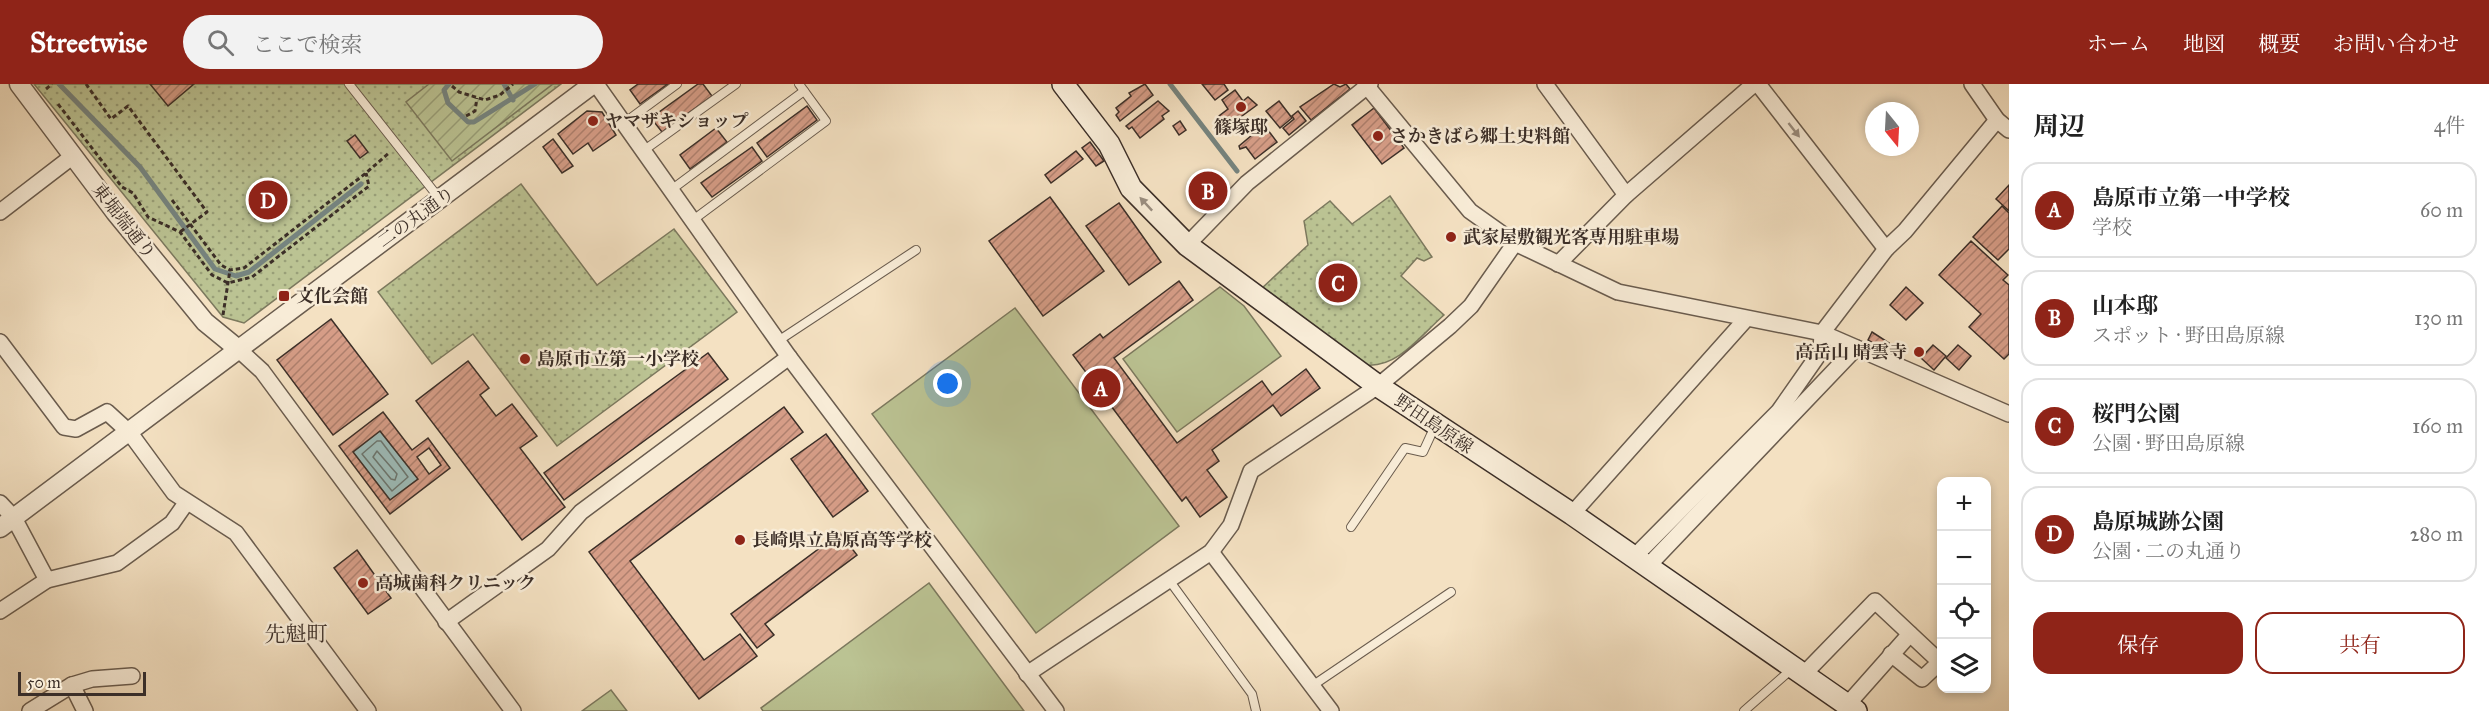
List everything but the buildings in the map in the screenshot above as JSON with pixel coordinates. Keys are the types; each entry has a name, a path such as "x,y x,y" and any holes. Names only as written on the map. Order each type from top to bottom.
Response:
{"main road":[{"name":"野田島原線","path":"1063,84 1109,144 1131,188 1187,245 1378,386 1572,514 1851,708"}],"street":[{"name":"東堀端通り","path":"19,84 73,156 206,322 238,349"},
{"path":"595,84 789,357 1056,711"},
{"name":"二の丸通り","path":"7,523 595,84"},
{"path":"1545,84 1626,195"},
{"path":"1558,264 1626,195 1756,84 1886,249"},
{"path":"1972,84 1997,120 2009,130"},
{"path":"1187,245 1246,183 1367,85 1470,211 1515,243 1618,292 1822,333 2009,414"},
{"path":"1641,561 1779,411 1821,351 1822,333 1886,249 1905,231 1997,120"},
{"path":"0,212 73,156"},
{"path":"1027,674 1211,552 1230,525 1251,471 1378,386 1471,306 1515,243"},
{"path":"1572,514 1746,319"},
{"path":"0,342 64,427 76,429 107,412 130,433 174,493 186,503 236,533 368,711"},
{"path":"1641,561 1856,348"},
{"path":"238,349 262,371 513,711"},
{"path":"446,622 548,549 581,512 789,357"},
{"path":"0,503 7,523 47,580"},
{"path":"0,611 47,580 117,563 172,523 186,503"},
{"path":"1211,552 1330,711"},
{"path":"1799,670 1875,601 1940,662 1922,679 1891,654"},
{"path":"1851,708 1891,654 1910,634"},
{"path":"30,711 72,685 92,679 132,676"},
{"path":"72,685 84,711"}],"lane":[{"path":"350,84 440,200"},
{"path":"624,123 677,84"},
{"path":"643,151 736,84"},
{"path":"672,190 801,87 826,121 693,220"},
{"path":"778,340 916,250"},
{"path":"1351,527 1406,448 1423,452 1435,424"},
{"path":"1169,580 1252,694 1256,711"},
{"path":"1312,686 1452,592"},
{"path":"1744,711 1799,670"}],"path":[{"path":"42,84 122,187 133,193 152,219 180,232 212,275 228,283 252,277 369,186 366,173"},
{"path":"46,89 52,84"},
{"path":"86,84 111,118 128,106 207,212 180,232"},
{"path":"452,86 456,91 477,98 491,98 513,84"},
{"path":"466,116 475,111 477,98"},
{"path":"172,200 221,265 230,270 244,268 366,173 389,152"},
{"path":"144,220 152,219"},
{"path":"223,317 230,270"}],"green space":[{"path":"34,84 561,84 244,323 223,317"},
{"path":"429,84 553,84 452,161 406,102"},
{"path":"521,184 597,285 674,229 737,312 557,446 473,334 432,364 378,292"},
{"path":"1390,196 1432,257 1424,261 1417,258 1401,276 1444,315 1399,356 1378,365 1366,365 1260,290 1308,245 1304,221 1330,201 1352,224"},
{"path":"1220,287 1244,306 1281,356 1177,432 1123,359"},
{"path":"1015,308 1179,526 1036,633 872,414"},
{"path":"929,583 1024,711 763,711 761,708"},
{"path":"611,690 627,711 582,711"}],"water":[{"path":"380,431 418,479 390,500 353,452"}],"waterway":[{"path":"59,84 140,167 215,269 236,276 249,272 361,184"},
{"path":"449,84 444,90 448,103 468,122 474,122 535,84"},
{"path":"504,84 513,100"},
{"path":"1170,84 1237,171"}],"place":[{"name":"篠塚邸","path":"1241,107"},
{"name":"ヤマザキショップ","path":"593,121"},
{"name":"さかきばら郷土史料館","path":"1378,136"},
{"name":"山本邸","path":"1208,191"},
{"name":"島原城跡公園","path":"268,200"},
{"name":"武家屋敷観光客専用駐車場","path":"1451,237"},
{"name":"桜門公園","path":"1338,283"},
{"name":"文化会館","path":"284,296"},
{"name":"高岳山 晴雲寺","path":"1919,352"},
{"name":"島原市立第一小学校","path":"525,359"},
{"name":"島原市立第一中学校","path":"1101,388"},
{"name":"長崎県立島原高等学校","path":"740,540"},
{"name":"高城歯科クリニック","path":"363,583"}],"district":[{"name":"先魁町","path":"296,634"}]}
